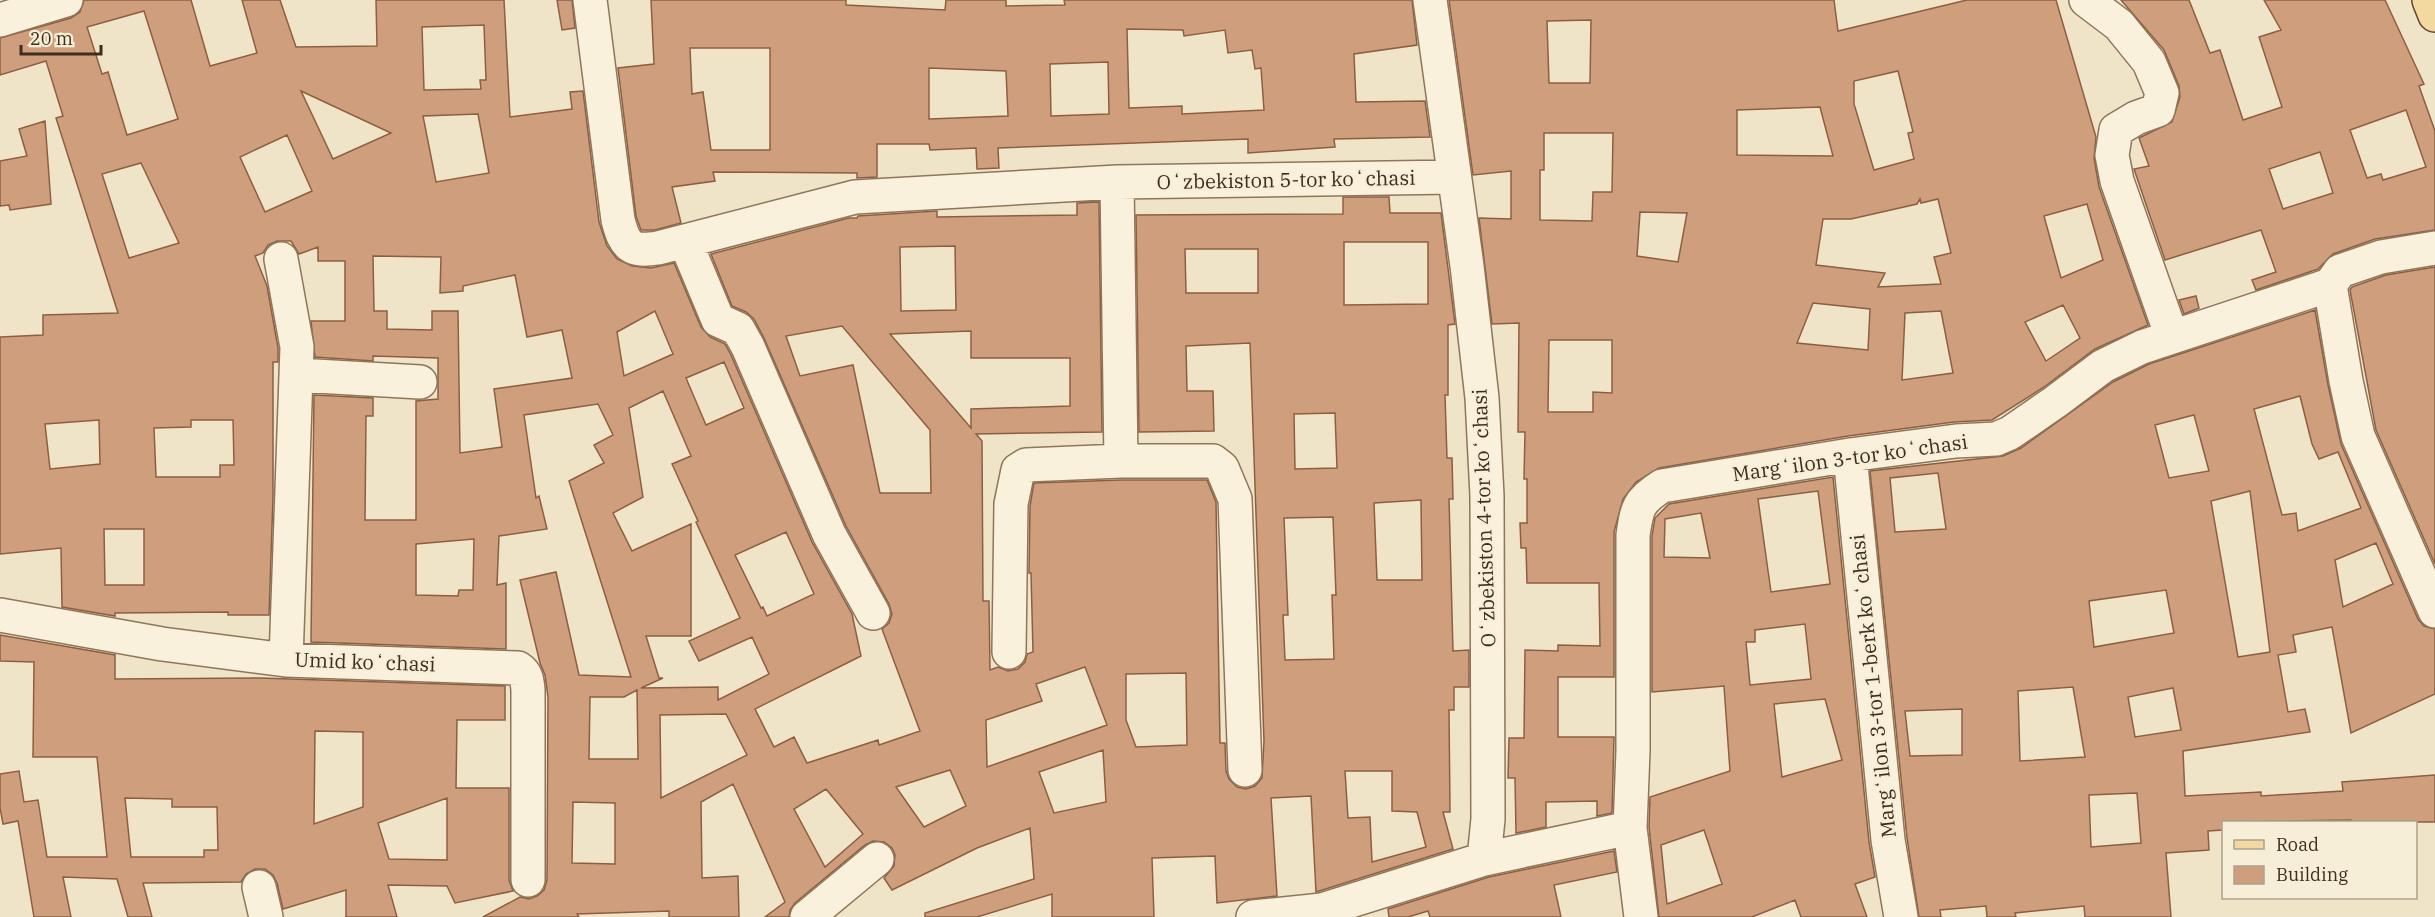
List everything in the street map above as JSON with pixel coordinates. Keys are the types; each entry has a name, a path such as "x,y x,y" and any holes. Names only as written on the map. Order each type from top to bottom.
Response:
{"main road":[{"path":"2429,0 2435,15"}],"street":[{"path":"0,20 66,0"},
{"name":"Oʻzbekiston 5-tor koʻchasi","path":"590,0 618,220 622,236 630,246 640,250 685,241 855,197 1117,182 1454,177"},
{"name":"Oʻzbekiston 4-tor koʻchasi","path":"1430,0 1467,266 1482,398 1487,495 1488,819 1484,859"},
{"path":"2086,0 2119,25 2149,62 2162,93 2158,110 2136,118 2116,130 2112,155 2117,181 2172,337"},
{"path":"1117,182 1120,461"},
{"path":"685,241 718,320 738,329 748,347 829,534 873,613"},
{"name":"Margʻilon 3-tor koʻchasi","path":"1641,917 1630,828 1633,751 1633,535 1636,510 1645,497 1662,486 1850,455 1956,441 1996,439 2010,433 2103,366 2142,347 2330,285 2340,271 2381,257 2435,248"},
{"path":"281,259 297,347 298,375 286,660"},
{"path":"2330,285 2358,436 2435,611"},
{"path":"298,375 420,382"},
{"name":"Margʻilon 3-tor 1-berk koʻchasi","path":"1850,455 1888,840 1901,917"},
{"path":"1009,652 1011,504 1018,470 1026,465 1120,461 1213,461 1222,468 1235,500 1245,770"},
{"name":"Umid koʻchasi","path":"0,615 162,644 286,660 510,666 524,672 528,690 528,880"},
{"path":"1253,917 1322,910 1484,859 1630,828"},
{"path":"807,917 877,859"}],"building":[{"path":"84,0 191,0 210,66 257,53 242,0 280,0 296,47 377,46 376,0 504,0 510,117 572,109 570,92 583,91 599,222 607,246 617,259 632,266 651,268 674,263 701,327 710,337 725,344 731,355 812,542 852,614 861,656 755,709 774,747 794,737 807,763 878,740 879,745 920,731 882,629 889,623 892,614 889,604 846,526 764,338 754,319 746,312 732,306 711,254 858,216 937,211 937,217 1077,215 1077,203 1099,202 1102,432 976,434 982,441 983,601 989,601 990,670 998,667 1008,671 1018,669 1025,662 1027,654 1033,652 1031,573 1029,573 1030,506 1034,483 1207,480 1216,502 1220,743 1225,743 1226,771 1229,779 1237,787 1246,789 1255,786 1262,778 1264,741 1250,343 1186,346 1187,391 1213,391 1214,431 1139,432 1136,215 1343,214 1343,197 1389,197 1390,213 1441,213 1455,324 1448,325 1448,395 1445,395 1447,458 1452,458 1453,499 1449,499 1453,651 1469,650 1469,687 1454,687 1454,710 1449,710 1450,812 1443,812 1453,849 1316,892 1311,796 1271,798 1277,896 1217,903 1215,856 1152,858 1154,917 1052,917 1052,894 977,917 925,917 925,913 1034,879 1030,828 977,848 892,890 884,878 894,866 895,855 892,848 884,842 873,841 865,845 795,903 790,910 789,917 765,917 785,902 733,784 701,802 702,878 738,876 739,917 669,917 669,911 577,914 579,917 483,917 520,897 529,899 537,896 544,890 547,880 548,697 545,675 520,580 556,572 579,675 631,677 569,481 604,463 594,445 613,435 598,404 524,415 536,498 539,496 547,529 499,536 497,585 506,583 506,649 311,642 314,395 373,398 373,416 366,416 365,520 416,520 416,401 438,399 438,358 373,356 373,361 315,357 311,321 345,321 345,261 318,261 318,247 299,254 291,241 277,241 268,245 263,253 255,256 267,286 278,348 278,362 273,362 273,497 269,615 228,615 228,612 115,613 115,616 62,607 61,548 0,554 0,337 43,335 43,315 118,313 56,118 63,116 46,61 0,75 0,38 71,18 80,12","holes":["144,11 178,119 127,135 108,72 102,74 87,27","484,25 486,80 480,80 481,89 424,90 422,27","301,91 391,133 333,159","478,114 489,173 436,182 423,116","287,135 312,191 265,212 240,157","141,163 179,243 129,258 102,174","1344,242 1428,242 1428,304 1344,305","955,246 956,310 901,311 900,247","1185,249 1258,249 1258,293 1186,293","373,256 441,257 440,293 463,291 463,286 515,275 527,337 562,330 572,378 494,389 502,447 460,453 458,311 432,311 432,330 387,329 387,311 374,311","655,311 673,354 624,376 617,332","842,326 930,430 931,493 880,493 853,365 800,376 786,336","971,331 971,358 1070,358 1070,406 971,409 971,428 890,334","724,362 744,408 706,425 686,378","663,391 691,456 672,464 740,618 689,641 699,661 752,637 769,674 718,700 718,687 641,688 663,678 659,678 646,636 691,636 691,524 632,551 613,513 643,497 629,408","1335,413 1337,468 1295,469 1294,414","99,420 100,464 50,469 45,424","191,420 233,420 234,465 220,465 220,477 156,477 154,428 191,427","1421,500 1422,580 1377,580 1374,503","1333,517 1336,595 1332,595 1334,659 1285,660 1283,615 1288,615 1284,518","104,529 144,529 144,585 105,585","786,532 814,594 767,616 735,555","474,539 473,590 459,590 458,596 416,595 416,544","1085,667 1107,725 987,767 986,720 1042,701 1036,684","1186,673 1187,745 1136,747 1126,720 1126,674","637,690 638,759 589,759 590,697 624,697","726,714 747,755 661,798 660,715","1103,750 1106,802 1054,813 1039,772","950,770 966,806 924,827 896,787","1345,771 1392,771 1392,811 1417,812 1426,847 1372,862 1370,817 1348,818","826,789 863,834 825,867 794,809","573,802 615,803 615,864 572,863"]},
{"path":"557,0 572,0 575,28 562,30"},
{"path":"651,0 846,0 846,5 945,10 946,0 1006,0 1006,6 1065,5 1064,0 1412,0 1417,45 1354,54 1356,102 1425,101 1430,137 1334,139 1335,147 1248,153 1248,139 998,148 999,168 977,169 976,148 930,150 929,144 877,144 877,177 857,178 857,173 713,172 715,181 672,187 681,223 655,230 641,230 636,216 618,68 654,64","holes":["1127,29 1183,30 1184,36 1225,30 1228,53 1252,50 1255,69 1261,68 1264,110 1182,114 1182,106 1129,108","690,48 770,48 770,150 711,150 703,92 692,94","1108,62 1109,114 1051,116 1050,64","929,68 1006,71 1008,116 929,119"]},
{"path":"1449,0 1834,0 1838,31 1967,0 2056,0 2096,137 2094,158 2099,187 2148,325 2095,349 2044,387 1992,420 1954,422 1848,436 1659,468 1636,482 1623,499 1614,532 1614,677 1558,677 1558,737 1614,737 1612,813 1597,816 1597,801 1546,802 1546,827 1516,833 1515,778 1508,778 1509,738 1524,738 1525,650 1558,651 1558,645 1600,646 1599,583 1527,583 1526,548 1521,548 1520,523 1527,523 1527,479 1524,479 1525,432 1518,432 1519,323 1492,324 1479,218 1511,219 1511,171 1473,175","holes":["1591,20 1590,83 1549,83 1547,21","1898,71 1913,132 1908,133 1914,159 1874,170 1854,104 1854,81","1820,107 1833,156 1737,155 1737,110","1544,133 1613,133 1612,192 1593,192 1592,221 1540,220 1540,170 1544,170","1920,199 1921,203 1938,199 1951,253 1934,257 1941,284 1878,287 1885,273 1816,265 1823,219 1851,219 1917,204","2087,204 2103,260 2061,278 2044,216","1640,212 1687,213 1678,262 1637,256","1813,303 1870,309 1868,350 1797,343","2063,305 2080,338 2046,361 2025,322","1941,311 1953,373 1902,380 1905,313","1549,340 1612,340 1612,393 1593,392 1593,412 1548,412"]},
{"path":"2121,0 2189,0 2210,53 2220,50 2243,120 2282,107 2259,37 2281,30 2264,0 2385,0 2424,84 2419,86 2435,131 2435,230 2375,239 2333,254 2318,269 2256,290 2252,280 2276,272 2261,230 2165,260 2134,169 2149,166 2139,138 2172,122 2180,97 2179,86 2164,50","holes":["2406,110 2426,167 2383,180 2381,174 2367,178 2350,130","2320,152 2333,193 2283,209 2269,169"]},
{"path":"45,121 51,204 10,210 9,205 0,206 0,161 27,156 19,129"},
{"path":"2435,267 2435,564 2376,430 2350,290 2352,287 2386,275"},
{"path":"2196,296 2199,308 2184,314 2179,300"},
{"path":"2315,310 2341,444 2418,619 2424,626 2435,629 2435,694 2351,733 2332,627 2293,635 2296,652 2278,655 2288,712 2305,709 2310,732 2183,751 2185,796 2261,792 2261,796 2343,791 2342,782 2435,775 2435,822 2222,821 2222,830 2208,831 2209,850 2166,853 2171,917 2085,917 2084,906 2015,913 2016,917 1987,917 1986,906 1940,910 1941,917 1919,917 1907,838 1870,471 2003,456 2021,448 2113,382 2149,364","holes":["2300,396 2312,444 2319,459 2338,452 2361,508 2298,531 2296,513 2282,515 2254,409","2194,415 2209,471 2169,478 2155,425","1938,473 1946,529 1895,532 1890,478","2250,491 2270,652 2238,657 2211,501","2376,543 2393,584 2343,607 2335,560","2166,590 2174,633 2094,647 2089,601","2073,687 2085,757 2020,761 2018,691","2173,688 2181,730 2135,737 2128,697","1962,709 1962,755 1910,756 1905,711","2137,793 2141,843 2091,847 2089,795"]},
{"path":"1833,477 1869,842 1875,877 1855,884 1867,917 1801,917 1795,900 1752,917 1659,917 1649,827 1650,797 1730,771 1724,686 1652,692 1652,536 1655,518 1669,504","holes":["1818,491 1830,584 1771,592 1758,499","1701,513 1710,558 1664,557 1665,519","1805,624 1811,679 1750,685 1746,642 1755,642 1755,630","1825,699 1842,760 1782,777 1774,704","1704,830 1722,884 1667,904 1661,845"]},
{"path":"0,635 115,655 115,679 260,678 505,686 505,720 457,720 456,788 509,788 509,880 513,891 455,903 447,886 388,885 397,917 346,917 346,890 283,909 273,875 265,869 255,869 246,874 241,882 143,883 152,917 128,917 117,879 63,877 71,917 34,917 18,821 3,824 0,808 0,774 19,771 24,802 38,800 47,857 107,857 97,757 33,757 34,662 0,661","holes":["315,731 363,732 363,807 314,824","125,798 172,799 172,807 217,807 218,850 204,850 204,857 131,857","447,798 447,860 389,859 378,823"]},
{"path":"1614,851 1617,872 1554,885 1561,917 1430,917 1428,911 1408,917 1389,917 1388,909 1489,877"}]}
